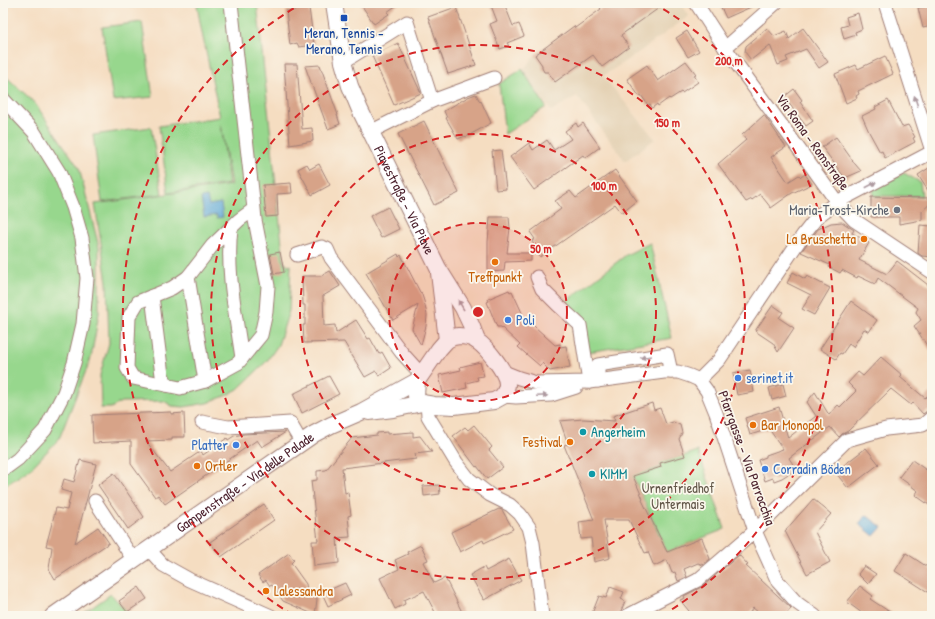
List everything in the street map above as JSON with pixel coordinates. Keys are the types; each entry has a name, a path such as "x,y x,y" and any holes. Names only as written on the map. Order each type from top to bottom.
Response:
{"main road":[{"name":"Piavestraße - Via Piave","path":"334,3 343,62 350,86 370,132 394,176 438,268 463,308 477,341"},
{"name":"Piavestraße - Via Piave","path":"438,268 448,340"},
{"path":"469,336 477,341 486,349 504,372 508,385 503,396 494,401 461,405 424,404 418,400 416,396 419,377 439,349 448,340 453,337 469,336"},
{"name":"Gampenstraße - Via delle Palade","path":"53,616 314,434 361,412 419,377"},
{"name":"Gampenstraße - Via delle Palade","path":"361,412 424,404"}],"street":[{"path":"231,3 254,209 255,220 268,286 268,299 261,335 238,363 205,381 180,388 133,378 127,368 129,317 138,302 172,288 188,277 212,246 254,209"},
{"name":"Via Roma - Romstraße","path":"696,3 725,48 837,202 854,220 932,272"},
{"path":"725,48 776,3"},
{"path":"504,372 536,383 594,381 670,372 690,376 699,380 719,360 818,216 837,202 932,152 885,3"},
{"path":"343,62 407,22 432,101"},
{"name":"Piavestraße - Via Piave","path":"370,132 432,101 494,78"},
{"path":"3,99 34,132 59,172 73,207 82,238 87,278 83,324 74,363 64,394 46,430 18,459 3,470"},
{"path":"231,228 229,248 230,277 242,358"},
{"path":"297,255 322,247 327,250 331,258 419,377"},
{"path":"188,277 205,381"},
{"path":"537,277 542,289 580,324 594,381"},
{"path":"152,296 162,375 167,385"},
{"path":"594,381 598,365 667,354 670,372"},
{"name":"Pfarrgasse - Via Parrocchia","path":"699,380 707,391 716,413 755,531 778,582 797,604 815,616"},
{"path":"503,396 551,396 594,381"},
{"path":"424,404 428,416 456,462 469,479 490,495 510,506 520,514 529,527 533,543 542,616"},
{"path":"627,616 698,580 755,531 848,440 886,429 923,425 932,417"},
{"name":"Gampenstraße - Via delle Palade","path":"202,422 228,427 290,423 297,435"},
{"path":"95,501 133,559"},
{"path":"150,548 163,565 190,580 271,616"}],"shaded area":[{"path":"607,3 681,3 689,16 603,76 655,139 625,161 577,96 551,111 523,70 535,55 574,26 576,27 601,9"}],"green space":[{"path":"217,3 257,3 284,263 291,266 289,311 278,345 267,361 238,389 225,396 207,403 184,407 172,406 164,401 121,402 111,408 101,408 100,375 109,343 107,282 95,204 231,185 221,124 229,184 168,193 159,126 220,117 197,5"},
{"path":"142,22 153,97 113,101 102,27"},
{"path":"522,69 546,107 505,134 499,84"},
{"path":"3,74 34,102 79,168 99,247 99,313 91,358 59,439 30,469 3,487"},
{"path":"151,127 162,194 102,202 93,135"},
{"path":"904,173 920,182 922,196 874,196 873,190"},
{"path":"650,243 672,338 588,352 564,303 626,255"},
{"name":"Urnenfriedhof Untermais","path":"698,451 725,529 667,552 632,474 646,472 661,467 659,461 664,459 665,462"},
{"path":"111,594 131,616 80,616"}],"water":[{"path":"207,197 209,205 221,203 223,217 217,218 217,215 204,217 201,198"},
{"path":"866,515 882,527 874,536 859,524"}],"building":[{"path":"360,3 400,3 387,12 389,14 374,24"},
{"path":"490,3 504,3 513,26 519,24 524,36 507,43 509,46 500,49 490,24 497,21"},
{"path":"607,3 666,3 621,35 629,47 602,67 593,55 555,82 548,72 544,72 542,65 535,55 574,26 575,28"},
{"path":"719,3 760,3 726,18"},
{"path":"932,5 932,26 923,28 918,8"},
{"path":"456,7 476,65 448,74 428,17"},
{"path":"309,8 314,45 299,47 297,43 290,45 286,11"},
{"path":"858,13 862,29 855,32 856,35 844,39 841,27 848,25 846,17"},
{"path":"767,28 774,36 786,31 789,39 803,28 828,62 819,68 806,49 786,57 788,61 778,65 770,45 751,60 745,52 746,46"},
{"path":"687,31 699,51 688,57 676,38"},
{"path":"398,43 421,93 394,105 372,56"},
{"path":"885,56 893,74 858,91 859,94 856,96 857,98 846,103 835,74 856,65 858,69"},
{"path":"686,61 696,74 694,75 698,82 682,93 681,92 670,99 669,98 658,106 657,104 652,108 641,95 639,96 627,79 647,65 658,81"},
{"path":"284,64 297,64 302,129 312,128 313,141 290,145"},
{"path":"320,65 340,124 328,129 305,66"},
{"path":"794,89 802,100 800,102 813,121 806,126 784,97"},
{"path":"476,94 480,102 481,101 491,123 466,137 465,136 458,139 446,118 444,111"},
{"path":"888,100 902,127 908,125 915,137 913,138 915,142 885,158 869,132 862,116 876,109 875,107"},
{"path":"764,115 786,147 771,157 788,182 799,175 801,177 805,174 812,184 792,193 771,208 760,194 752,200 746,202 718,164 746,140 742,135"},
{"path":"424,121 459,193 434,205 398,134"},
{"path":"576,123 578,127 583,123 600,147 585,158 583,155 534,190 510,157 529,143 533,150 547,140 554,150 571,139 565,131"},
{"path":"836,137 861,171 845,178 822,147"},
{"path":"501,150 506,189 496,190 492,151"},
{"path":"307,164 310,169 319,164 330,185 312,195 298,169"},
{"path":"932,166 932,197 918,175"},
{"path":"615,170 637,201 622,213 615,204 540,257 533,246 532,241 535,239 530,232 561,209 555,201 570,191 576,198"},
{"path":"291,183 292,193 277,194 278,216 266,217 263,185"},
{"name":"Maria-Trost-Kirche","path":"871,197 932,198 932,202 922,211 922,220 899,224 899,217 871,217"},
{"path":"388,207 399,229 381,238 370,216"},
{"path":"490,217 509,217 510,228 507,253 531,253 531,261 505,262 504,271 488,272"},
{"path":"842,222 854,230 852,233 869,243 859,260 887,274 897,261 932,288 932,353 914,326 921,320 916,312 918,308 878,278 875,284 858,276 857,278 842,270 840,273 829,267 830,265 801,252 818,229 831,223"},
{"path":"920,225 932,226 932,257 922,256 918,253"},
{"path":"280,252 284,272 274,274 270,254"},
{"path":"398,254 399,257 401,255 421,294 421,292 424,301 427,315 421,345 412,329 418,305 393,320 366,273"},
{"path":"330,271 340,286 323,296 324,326 335,325 336,333 356,320 368,339 370,338 379,354 382,352 391,368 379,376 376,371 365,377 344,342 304,343 303,325 305,325 305,305 303,305 302,276 321,276"},
{"path":"793,272 805,279 807,276 830,288 814,315 802,309 811,295 787,283"},
{"path":"509,290 510,292 512,291 524,317 555,345 560,344 560,347 566,346 570,367 550,371 542,363 540,366 518,347 520,345 501,327 497,327 487,302 489,301 488,299"},
{"path":"851,301 877,320 869,332 864,329 853,347 849,344 842,354 840,353 836,359 820,349"},
{"path":"773,305 783,312 779,318 794,328 778,352 773,343 755,331"},
{"path":"881,357 902,375 900,377 925,398 932,391 932,409 923,414 913,403 911,405 891,389 848,431 839,437 830,427 789,458 796,469 782,478 774,481 773,478 765,481 758,460 766,457 766,455 783,449 769,429 750,435 745,418 779,407 788,438 816,416 807,402 815,392 829,415 838,405 840,407 856,391 848,383 858,372 863,376"},
{"path":"480,362 484,376 477,377 478,380 466,383 467,388 443,393 439,375 461,370 460,367"},
{"path":"750,370 754,392 737,395 733,373"},
{"path":"329,376 339,394 302,413 293,394"},
{"path":"783,384 786,396 772,400 769,388"},
{"path":"652,403 654,410 660,408 666,424 673,422 680,425 682,433 679,439 685,456 660,463 661,467 633,476 643,499 642,500 667,552 702,538 710,559 703,565 698,563 684,569 687,577 678,581 675,572 672,573 667,560 654,566 648,552 645,553 629,520 604,520 610,558 594,562 591,538 581,539 579,522 594,520 564,445 568,444 560,421 583,419 615,421 613,416"},
{"path":"171,412 171,414 184,413 185,437 172,437 172,440 146,441 170,472 201,451 203,455 227,438 228,440 234,436 244,434 286,432 262,447 257,440 165,504 158,495 155,497 131,464 131,441 93,443 92,415"},
{"path":"474,425 492,447 489,450 503,467 487,479 453,436 465,427 468,430"},
{"path":"387,432 387,434 413,432 413,437 420,436 432,452 415,454 416,459 342,468 345,493 348,492 351,515 348,516 350,537 337,538 339,563 314,566 312,541 318,541 311,481 317,480 317,471 326,470 352,438 377,435 377,433"},
{"path":"866,448 879,464 848,488 835,472"},
{"path":"80,460 96,464 75,543 98,527 109,543 55,579 49,569 52,547 46,546 56,508 67,510 71,493 61,490 64,479 74,482"},
{"path":"912,460 932,474 932,507 915,495 918,491 899,477"},
{"path":"114,473 144,517 128,529 98,485"},
{"path":"439,485 440,494 424,496 423,486"},
{"path":"813,499 831,514 815,532 830,562 807,574 785,531"},
{"path":"264,504 274,520 221,557 210,542"},
{"path":"499,509 502,510 513,529 484,543 483,540 460,552 451,532"},
{"path":"421,545 428,560 423,562 434,583 445,578 464,616 437,616 424,591 404,600 405,604 395,609 380,578 399,569 395,560 408,554 407,552"},
{"path":"289,553 294,560 291,563 306,584 307,590 310,589 317,599 315,615 283,601 272,585 270,586 266,580 263,582 258,575"},
{"path":"906,553 932,570 932,586 928,592 895,571"},
{"path":"739,555 748,565 746,566 791,608 785,616 763,616 753,608 747,616 693,616 680,600 685,598 684,596 703,586"},
{"path":"509,559 521,580 484,600 470,575 484,567 486,571"},
{"path":"864,566 876,574 868,584 858,574"},
{"path":"345,583 351,595 328,606 322,593"},
{"path":"860,586 873,596 870,599 896,616 866,616 847,602"},
{"path":"139,587 147,599 127,612 119,601"},
{"path":"610,587 624,592 621,599 625,601 619,616 591,616 599,596 606,598"}],"place":[{"name":"Meran, Tennis - Merano, Tennis","path":"344,18"},
{"name":"Maria-Trost-Kirche","path":"897,210"},
{"name":"La Bruschetta","path":"864,239"},
{"name":"Treffpunkt","path":"495,262"},
{"name":"Poli","path":"508,320"},
{"name":"serinet.it","path":"738,378"},
{"name":"Bar Monopol","path":"753,425"},
{"name":"Angerheim","path":"583,432"},
{"name":"Festival","path":"570,442"},
{"name":"Platter","path":"236,445"},
{"name":"Ortler","path":"197,466"},
{"name":"Corradin Böden","path":"765,469"},
{"name":"KIMM","path":"592,474"},
{"name":"Lalessandra","path":"266,591"}]}
